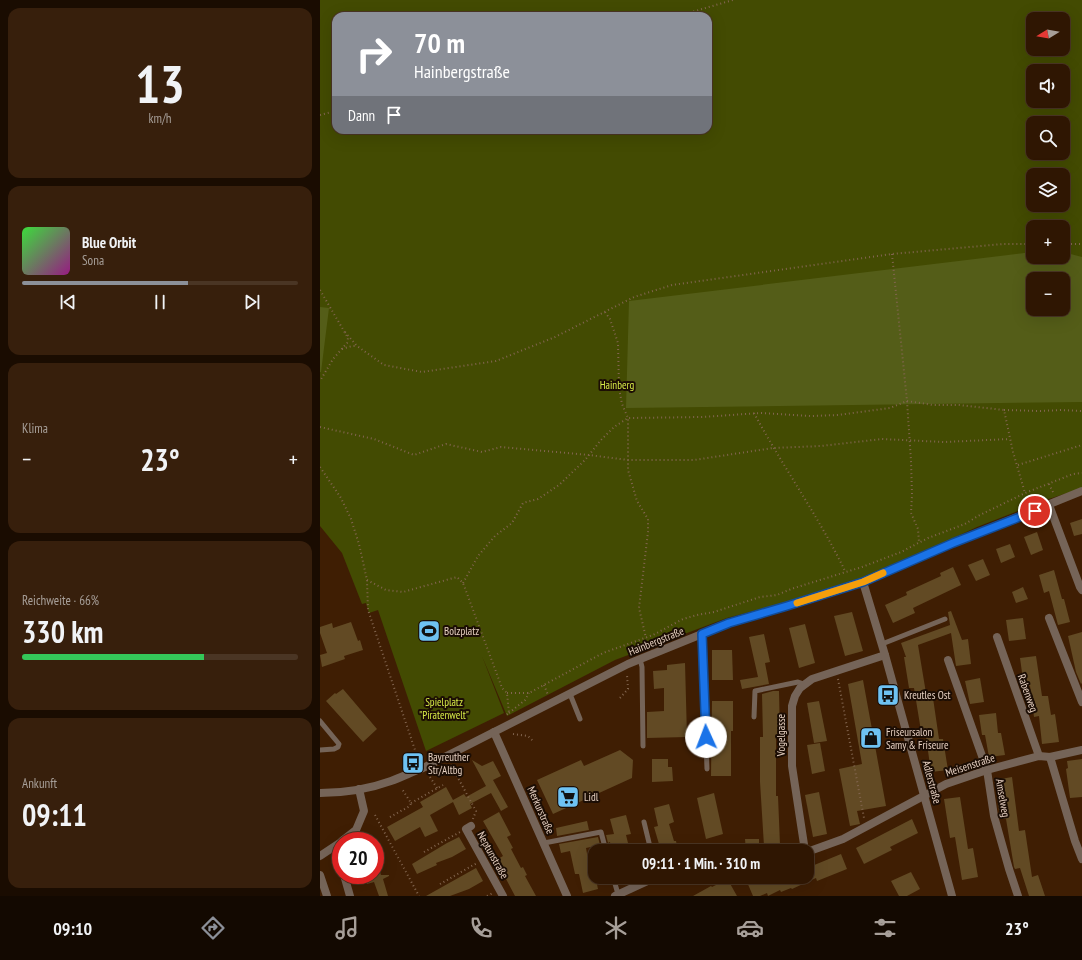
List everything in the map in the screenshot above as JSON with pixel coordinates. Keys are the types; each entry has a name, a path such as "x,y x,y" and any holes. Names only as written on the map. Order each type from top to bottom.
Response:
{"street":[{"name":"Hainbergstraße","path":"320,793 334,793 359,789 390,781 423,768 640,659 729,623 863,582 953,543 1082,491"},
{"path":"1049,505 1082,590"},
{"name":"Adlerstraße","path":"863,582 882,644 952,896"},
{"path":"1049,618 1082,702"},
{"name":"Rabenweg","path":"997,637 1039,756"},
{"path":"804,684 812,679 885,655"},
{"name":"Amselweg","path":"948,660 987,770 994,816 1018,896"},
{"name":"Vogelgasse","path":"804,684 795,696 792,706 792,766 805,844"},
{"name":"Merkurstraße","path":"494,732 567,896"},
{"name":"Meisenstraße","path":"814,849 843,839 946,784 987,770 1039,756 1050,757 1082,750"},
{"path":"1050,757 1075,842 1082,859"},
{"path":"353,832 356,830 364,811 359,789"},
{"name":"Neptunstraße","path":"469,827 483,860 503,896"},
{"path":"320,856 332,848"},
{"path":"320,875 327,896"},
{"path":"347,884 350,896"},
{"path":"616,895 640,884"}],"lane":[{"path":"882,644 945,619"},
{"path":"702,634 707,769"},
{"path":"640,659 642,667 643,746"},
{"path":"754,717 755,691 798,682 804,684"},
{"path":"570,694 580,719"},
{"path":"320,721 339,744 338,747 334,749 320,750"},
{"path":"644,822 649,844"},
{"path":"544,843 601,832 604,844"},
{"path":"614,884 616,895"}],"path":[{"path":"692,12 734,0"},
{"path":"320,115 332,112"},
{"path":"345,332 358,346 384,365 422,372 496,362 555,337 634,297 672,285 892,254 1003,244 1026,244"},
{"path":"1070,244 1082,244"},
{"path":"892,254 910,440 912,488 911,512 918,530 919,542"},
{"path":"320,290 348,338 347,343 333,358 320,382"},
{"path":"605,312 610,319 618,343 619,388 622,404 628,418 628,470 637,501 648,519 648,532 639,608 646,638"},
{"path":"341,349 358,346"},
{"path":"463,583 478,556 495,536 512,523 523,503 538,499 559,485 614,427 628,418 702,417 754,413 811,416 838,415 890,408 907,401 1004,410 1082,411"},
{"path":"1004,410 1010,439 1025,493"},
{"path":"754,413 773,448 830,539 845,571"},
{"path":"320,427 374,439 414,456 446,444 482,452 501,447 628,460 694,460 773,448 821,446 882,438 944,442 1010,439"},
{"path":"1018,465 1082,445"},
{"path":"320,467 341,498 351,519 368,580 368,610 418,759"},
{"path":"506,715 524,700 529,693 604,653 653,635 683,619 714,612 760,597 777,595 901,552 928,538 965,524 1025,493 1073,474 1082,473"},
{"path":"368,580 386,590 403,592 457,577 463,583 502,688 506,693 509,713"},
{"path":"837,671 865,828"},
{"path":"620,698 628,689 627,673"},
{"path":"544,685 548,696"},
{"path":"506,693 529,693"},
{"path":"513,734 528,736 533,741"},
{"path":"424,852 469,827 476,811 451,765"},
{"path":"430,777 437,788"},
{"path":"390,817 410,806 410,803 443,785"},
{"path":"402,789 410,803"},
{"path":"374,815 419,896"},
{"path":"440,884 483,860"}],"green space":[{"name":"Hainberg","path":"320,0 1082,0 1082,488 1046,500 977,527 881,572 815,595 727,618 615,660 507,716 482,656 504,713 426,751 378,610 369,613 366,603 362,604 342,553 320,526"},
{"path":"1026,253 1026,264 1070,264 1070,254 1082,257 1082,402 626,408 629,301"},
{"path":"320,307 329,308 321,372 320,372"}],"building":[{"path":"1082,519 1082,534 1074,536 1070,523"},
{"path":"1037,532 1043,550 1031,555 1024,537"},
{"path":"1010,544 1015,557 1001,563 996,549"},
{"path":"983,559 990,575 976,581 968,565"},
{"path":"953,567 961,585 913,608 915,613 893,623 885,605 907,595 906,592 941,576 940,573"},
{"path":"1054,570 1070,622 1058,625 1049,591 1044,593 1039,575"},
{"path":"1023,587 1028,599 1016,603 1012,592"},
{"path":"951,611 962,640 968,639 971,664 956,666 951,633 918,645 927,699 933,698 939,739 943,739 948,770 931,772 925,730 921,731 914,688 909,688 904,657 906,657 901,643 950,625 948,612"},
{"path":"852,612 863,651 845,656 834,616"},
{"path":"1023,618 1026,639 1009,641 1006,620"},
{"path":"351,622 363,650 344,656 345,659 322,667 320,655 327,653 320,633 320,627 332,623 333,628"},
{"path":"805,624 815,663 799,668 789,628"},
{"path":"1082,632 1081,684 1076,672 1068,636"},
{"path":"764,634 770,662 765,663 769,684 742,689 740,680 758,677 749,637"},
{"path":"712,650 732,650 733,680 712,680"},
{"path":"1036,656 1042,696 1048,696 1051,715 1055,714 1059,742 1042,744 1039,716 1034,717 1030,686 1024,687 1020,658"},
{"path":"685,663 687,737 647,738 647,712 664,711 664,688 654,689 653,671 667,670 667,665"},
{"path":"980,678 984,702 970,704 965,681"},
{"path":"863,680 886,806 857,811 860,824 850,826 839,769 862,764 848,684"},
{"path":"343,689 377,729 363,742 326,701 335,693 336,694"},
{"path":"779,691 780,736 776,736 776,796 778,796 780,844 764,844 760,782 760,737 763,737 762,694"},
{"path":"712,701 733,701 731,776 711,776"},
{"path":"819,701 827,741 814,743 807,703"},
{"path":"996,713 998,733 1001,733 1005,755 989,757 985,735 982,735 979,715"},
{"path":"820,743 825,771 812,774 807,745"},
{"name":"Lidl","path":"620,750 633,760 632,778 553,814 537,780 581,760 584,766"},
{"path":"652,759 668,759 668,767 672,767 673,781 652,782"},
{"path":"1082,759 1082,797 1070,798 1066,769 1068,768 1067,761"},
{"path":"472,760 482,766 493,761 501,776 493,780 508,807 501,811 491,793 470,804 472,808 459,815 453,802 430,815 438,831 425,837 420,827 395,841 387,827 423,807 420,802 446,787 453,800 464,794 466,797 486,786"},
{"path":"1012,777 1019,831 1025,830 1032,877 1038,875 1045,896 1029,896 1020,868 1015,869 1014,867 1006,819 1000,819 995,780"},
{"path":"819,792 827,834 813,837 805,795"},
{"path":"714,793 723,834 706,839 697,798"},
{"path":"960,797 968,849 973,848 978,877 962,880 955,837 950,838 944,799"},
{"path":"669,804 674,822 669,824 674,841 676,841 677,844 659,844 654,827 658,826 654,808"},
{"path":"499,812 511,835 507,837 513,848 511,849 521,868 523,867 527,875 525,876 536,896 515,896 496,860 503,856 483,821"},
{"path":"626,815 631,834 626,835 628,844 608,843 606,835 614,834 610,819"},
{"path":"912,819 918,833 890,847 892,850 864,864 856,848"},
{"path":"587,821 589,830 557,836 556,828"},
{"path":"459,837 466,849 417,874 412,864"},
{"path":"598,837 600,844 588,844 588,848 586,848 588,860 588,884 597,884 598,889 583,893 579,874 575,874 570,851 561,853 559,844"},
{"path":"745,839 759,839 759,844 745,844"},
{"path":"841,854 847,869 817,881 816,878 814,879 814,865"},
{"path":"476,868 483,881 469,889 450,896 426,896"},
{"path":"911,872 920,889 907,896 899,896 891,881"},
{"path":"384,875 389,876 384,878"},
{"path":"384,882 388,896 379,896 375,884 384,884"},
{"path":"718,884 730,884 737,896 693,896 711,886 712,887"},
{"path":"748,884 803,884 781,892 780,890 768,896 767,893 760,896 753,896"}],"slow traffic":[{"path":"797,603 863,582 883,573"}],"place":[{"name":"Bolzplatz","path":"429,631"},
{"name":"Kreutles Ost","path":"888,695"},
{"name":"Friseursalon Samy & Friseure","path":"871,738"},
{"name":"Bayreuther Str/Altbg","path":"413,763"},
{"name":"Lidl","path":"568,797"}],"route":[{"path":"706,737 702,634 729,623 863,582 953,543 1035,511"}],"park label":[{"name":"Spielplatz \"Piratenwelt\"","path":"444,708"}]}
